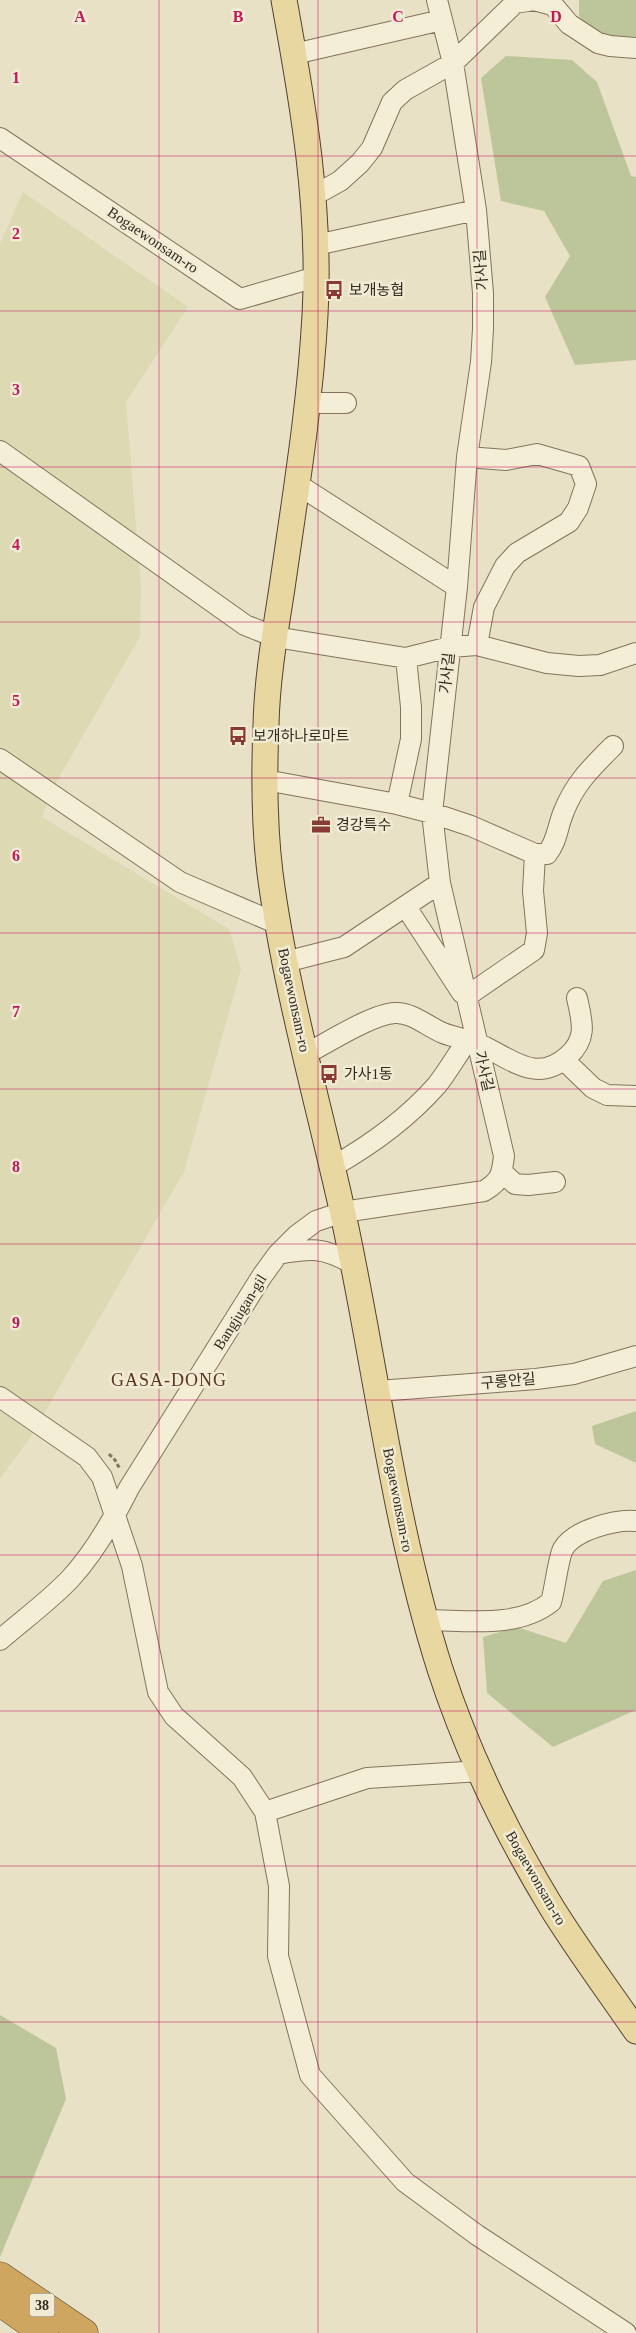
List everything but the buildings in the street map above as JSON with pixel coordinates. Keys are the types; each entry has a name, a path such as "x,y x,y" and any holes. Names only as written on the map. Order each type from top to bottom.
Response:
{"highway":[{"name":"38","path":"0,2276 84,2333"},
{"name":"38","path":"0,2302 44,2333"}],"main road":[{"name":"Bogaewonsam-ro","path":"284,0 309,146 316,245 316,277 308,403 275,637 266,719 266,826 278,924 353,1264 378,1391 396,1497 426,1620 441,1672 481,1771 524,1860 553,1910 632,2017"}],"street":[{"name":"가사길","path":"437,0 453,63 476,210 483,293 483,329 481,362 466,457 457,587 432,813 440,883 468,1000 473,1042 504,1156 502,1172"},
{"path":"313,196 340,181 360,163 372,148 392,102 405,90 453,63 515,3 534,0 553,5 569,24 598,43 636,48"},
{"path":"294,54 442,20"},
{"name":"Bogaewonsam-ro","path":"0,138 240,299 316,277"},
{"path":"316,245 476,210"},
{"path":"308,403 346,403"},
{"path":"0,451 245,625 275,637 406,658 450,647 477,645 547,663 579,666 600,665 636,653"},
{"path":"466,457 506,460 537,454 579,466 586,484 578,508 569,522 517,553 505,566 484,608 477,645"},
{"path":"297,484 457,587"},
{"path":"397,804 411,738 411,708 406,658"},
{"path":"265,780 397,804 432,813 471,826 535,854 547,854 555,844 563,812 582,777 613,746"},
{"path":"0,759 180,882 278,924"},
{"path":"406,907 440,962 468,1000 534,950 537,932 533,891 535,854"},
{"path":"285,962 344,947 440,883"},
{"path":"306,1054 380,1016 394,1013 405,1014 443,1033 473,1042 530,1070 546,1070 564,1060 577,1048 583,1027 577,998"},
{"path":"332,1167 365,1148 417,1106 473,1042"},
{"path":"564,1060 593,1088 607,1095 636,1096"},
{"path":"342,1212 484,1191 496,1184 502,1172 515,1184 528,1186 555,1182"},
{"name":"Bangjugan-gil","path":"0,1640 68,1580 84,1563 116,1515 134,1479 262,1276 278,1254 297,1235 316,1221 342,1212"},
{"path":"278,1254 319,1250 333,1253 353,1264"},
{"name":"구롱안길","path":"378,1391 536,1379 574,1374 636,1356"},
{"path":"0,1397 87,1457 102,1477 132,1566 158,1692 174,1716 242,1777 266,1812 278,1886 278,1956 310,2075 405,2182 477,2235 626,2333"},
{"path":"426,1620 507,1620 538,1612 551,1602 563,1550 572,1540 608,1522 636,1521"},
{"path":"266,1812 367,1778 481,1771"}],"shaded area":[{"path":"23,192 188,307 126,402 141,586 140,637 50,793 42,817 229,929 241,969 184,1172 31,1436 0,1479 0,244"}],"green space":[{"path":"579,0 636,0 636,52 607,51 579,16"},
{"path":"506,56 572,60 597,82 631,176 636,177 636,360 575,365 545,297 570,256 544,211 501,201 481,78"},
{"path":"636,1411 636,1463 595,1444 592,1426"},
{"path":"636,1570 636,1710 553,1747 487,1693 483,1637 517,1627 566,1643 603,1581"},
{"path":"0,2015 56,2048 66,2099 0,2257"}],"place":[{"name":"보개농협","path":"334,290"},
{"name":"보개하나로마트","path":"238,736"},
{"name":"경강특수","path":"321,825"},
{"name":"가사1동","path":"329,1074"}],"district":[{"name":"GASA-DONG","path":"169,1380"}]}
